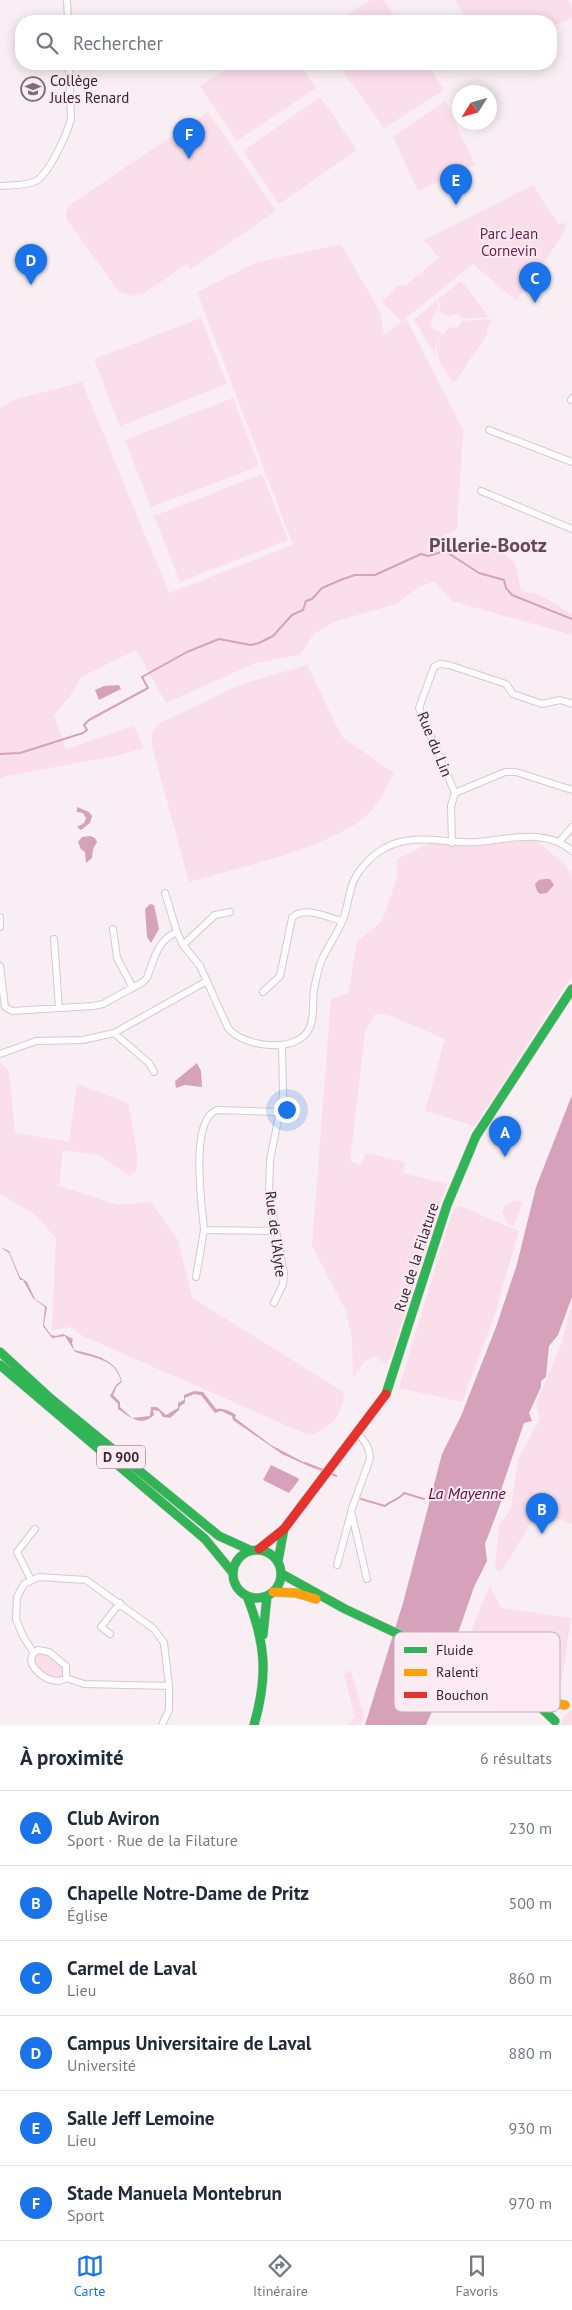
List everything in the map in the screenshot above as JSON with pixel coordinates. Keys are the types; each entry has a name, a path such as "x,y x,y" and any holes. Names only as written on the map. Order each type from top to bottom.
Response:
{"main road":[{"name":"Rue de la Filature","path":"255,1550 284,1529 381,1401 392,1378 447,1205 476,1136 514,1074 572,989"},
{"name":"D 900","path":"0,1352 57,1404 219,1536 255,1550"},
{"name":"D 900","path":"0,1366 205,1539 233,1573"},
{"name":"Rue de la Filature","path":"278,1561 284,1529"},
{"path":"254,1725 263,1696 265,1674 263,1645 264,1611 270,1594 281,1580 282,1574 278,1561 273,1555 255,1550 238,1559 233,1573 237,1587 247,1596 255,1614 263,1645"},
{"path":"282,1574 346,1609 395,1632"},
{"path":"247,1596 261,1598 270,1594 296,1593 346,1609"},
{"path":"545,1712 555,1723 569,1704"}],"street":[{"path":"68,0 68,15"},
{"path":"0,186 36,181 48,167 69,128 71,120 69,70"},
{"path":"489,430 572,462"},
{"path":"481,491 572,530"},
{"name":"Rue du Lin","path":"452,843 451,806 455,793 419,708 434,667 440,664 449,665 506,684 513,694 542,704 560,700 572,704"},
{"name":"Rue du Lin","path":"455,793 505,772 516,772 572,790"},
{"path":"560,841 572,827"},
{"path":"165,892 177,932 183,945 200,966 221,1015 234,1035 248,1042 282,1045 295,1043 304,1036 311,1026 314,990 322,958 342,921 354,881 365,864 385,848 411,839 452,843 538,836 560,841 572,851"},
{"path":"183,945 215,915 230,912"},
{"path":"263,992 280,976 292,918 295,914 308,912 342,921"},
{"path":"0,917 0,927"},
{"path":"113,929 117,958 133,988"},
{"path":"0,966 5,1007 12,1011 101,1004 133,988 147,978 161,943 167,936 177,932"},
{"path":"54,939 59,1008"},
{"path":"0,1054 36,1040 83,1040 114,1033 207,981"},
{"path":"114,1033 149,1063 154,1072"},
{"name":"Rue de l'Alyte","path":"274,1303 283,1284 284,1272 269,1194 270,1160 283,1094 282,1045"},
{"path":"196,1277 204,1230 200,1156 201,1135 206,1118 217,1110 279,1112"},
{"path":"204,1230 275,1231"},
{"path":"337,1565 352,1511 370,1459 366,1442 358,1433"},
{"path":"352,1511 367,1578"},
{"path":"30,1580 17,1552 35,1529"},
{"path":"162,1725 169,1710 169,1686 164,1643 154,1628 86,1580 55,1576 39,1577 24,1584 17,1598 16,1619 23,1636 33,1652 30,1663 38,1672 52,1681 62,1681 66,1678 84,1684 169,1686"},
{"path":"110,1634 101,1627 120,1603"},
{"path":"33,1652 43,1650 49,1652 66,1666 66,1678"}],"green space":[{"path":"370,0 383,0 394,15 347,15"},
{"path":"456,0 568,0 572,8 572,18 557,24 557,15 463,15"},
{"path":"224,70 303,70 316,88 237,141 200,86"},
{"path":"342,70 431,70 443,88 441,92 384,128"},
{"path":"320,97 357,150 279,204 243,151"},
{"path":"445,101 452,116 452,130 459,130 475,165 418,191 393,137"},
{"path":"208,112 276,211 191,269 187,264 144,293 132,296 118,291 65,217 68,206"},
{"name":"Parc Jean Cornevin","path":"533,185 558,224 567,223 561,238 516,301 473,264 406,318 463,430 457,530 439,537 455,544 501,551 515,563 521,591 538,594 572,614 572,635 452,601 435,581 419,587 396,604 334,622 314,634 299,655 255,663 166,703 136,650 81,677 70,696 54,716 66,749 134,726 144,748 115,756 6,776 0,779 0,408 16,399 82,382 169,593 293,545 197,292 255,263 341,244 380,312 384,335 404,320 400,321 382,301 397,286 406,285 439,258 424,240"},
{"path":"462,282 489,317 462,319 458,314 453,314 449,317 443,313 438,313 440,306 438,299"},
{"path":"437,300 438,308 431,324 434,330 442,333 436,343 435,354 414,320"},
{"path":"201,318 227,384 120,426 94,359"},
{"path":"491,319 492,322 486,330 488,333 454,383 438,357 437,345 439,339 450,327 457,328 462,321"},
{"path":"233,398 259,466 151,507 125,440"},
{"path":"262,474 288,540 180,582 154,516"},
{"path":"307,665 342,737 394,773 386,788 370,812 355,824 335,835 284,855 189,882 152,746 152,732 158,724 242,684"},
{"path":"535,840 566,865 572,877 572,976 475,1126 425,1111 445,1039 388,1015 375,1014 365,1032 350,1161 361,1165 366,1153 405,1162 403,1173 447,1184 391,1356 386,1364 376,1356 365,1361 353,1378 352,1341 346,1311 312,1246 331,999 348,994 357,942 382,921 397,878 397,859 430,843 466,846"},
{"path":"0,1062 9,1071 15,1133 69,1142 77,1084 128,1103 138,1158 136,1171 129,1176 99,1155 63,1150 59,1186 118,1205 151,1202 178,1240 192,1298 344,1392 341,1408 329,1425 316,1433 308,1435 83,1336 71,1327 52,1330 56,1238 34,1214 0,1194"},
{"path":"523,1201 514,1226 508,1224 502,1211 506,1204"},
{"path":"460,1206 519,1231 494,1317 462,1402 399,1388 453,1209"},
{"path":"572,1302 572,1524 545,1515 535,1516 501,1572 495,1570 499,1526 511,1509 518,1459 540,1419 536,1404 562,1343"},
{"path":"490,1585 501,1608 571,1618 562,1679 560,1680 560,1632 471,1632"},
{"path":"46,1653 63,1667 63,1676 53,1680 35,1666 33,1660 35,1655"},
{"path":"350,1669 364,1714 361,1725 346,1725 355,1717 344,1675"},
{"path":"572,1710 572,1725 561,1725 564,1716"}],"water":[{"path":"119,685 121,689 99,700 95,690 104,686"},
{"path":"77,807 89,812 92,816 90,823 81,830 77,827 84,823 86,818 83,813 77,812"},
{"path":"90,836 95,838 97,842 93,849 92,858 86,863 85,852 81,849 78,842 82,837"},
{"path":"550,879 554,885 547,893 540,894 535,884 539,880"},
{"path":"150,904 154,905 159,929 151,943 147,937 145,909"},
{"path":"197,1063 201,1071 202,1087 185,1085 176,1088 175,1081"},
{"name":"La Mayenne","path":"572,1095 572,1297 558,1335 549,1346 546,1377 541,1381 541,1387 529,1413 532,1421 524,1423 502,1487 501,1502 485,1544 487,1561 474,1587 458,1632 394,1632 394,1712 432,1712 426,1725 365,1725 403,1603 442,1454 461,1416 496,1327 517,1264 536,1187"},
{"path":"0,1247 9,1251 20,1277 27,1282 35,1299 47,1307 44,1325 51,1335 63,1334 73,1339 74,1350 104,1359 115,1368 122,1382 117,1386 113,1395 120,1402 120,1407 131,1417 118,1409 118,1404 110,1396 116,1385 121,1381 114,1368 102,1360 75,1352 65,1336 52,1338 43,1326 45,1307 33,1298 23,1280 20,1280 9,1253"},
{"path":"194,1391 203,1392 216,1409 224,1409 236,1415 235,1418 271,1445 324,1473 282,1454 233,1420 232,1416 221,1411 215,1413 201,1395 194,1394 185,1398 185,1403 170,1418 163,1417 159,1411 153,1410 154,1415 144,1421 132,1418 150,1416 151,1407 157,1407 166,1415 178,1408 178,1403 184,1400 184,1395"},
{"path":"271,1465 298,1478 299,1480 289,1493 263,1480"}],"waterway":[{"path":"0,754 20,753 83,733 87,730 84,725 89,720 148,688 142,677 187,652 219,639 251,645 259,643 273,636 292,615 303,610 306,601 312,599 322,588 355,575 375,575 421,554 428,556 445,551 479,573 504,580 506,588 512,595 572,619"},
{"path":"305,1463 323,1470"},
{"path":"332,1474 336,1476"},
{"path":"361,1499 385,1506 404,1493 424,1499"}],"traffic: fast":[{"path":"386,1394 447,1205 476,1136 572,989"},
{"path":"0,1352 50,1398 219,1536 250,1550"},
{"path":"0,1365 205,1539 233,1573"},
{"path":"278,1561 284,1529"},
{"path":"252,1550 262,1550 274,1557 281,1569 281,1574 281,1579 274,1591 262,1598 252,1598 244,1594 237,1587 233,1579 233,1569 237,1561 244,1554 252,1550"},
{"path":"282,1574 345,1609 394,1632"},
{"path":"247,1596 258,1630 263,1660 261,1691 254,1725"},
{"path":"263,1635 267,1596"},
{"path":"546,1712 555,1721"}],"traffic: slow":[{"path":"273,1592 296,1593 316,1599"},
{"path":"560,1704 565,1705"}],"traffic: jam":[{"path":"259,1549 284,1529 386,1394"}],"place":[{"name":"Collège Jules Renard","path":"33,89"},
{"name":"Stade Manuela Montebrun","path":"189,159"},
{"name":"Salle Jeff Lemoine","path":"456,205"},
{"name":"Campus Universitaire de Laval","path":"31,285"},
{"name":"Carmel de Laval","path":"535,303"},
{"name":"Club Aviron","path":"505,1157"},
{"name":"Chapelle Notre-Dame de Pritz","path":"542,1534"}],"district":[{"name":"Pillerie-Bootz","path":"488,545"}]}
